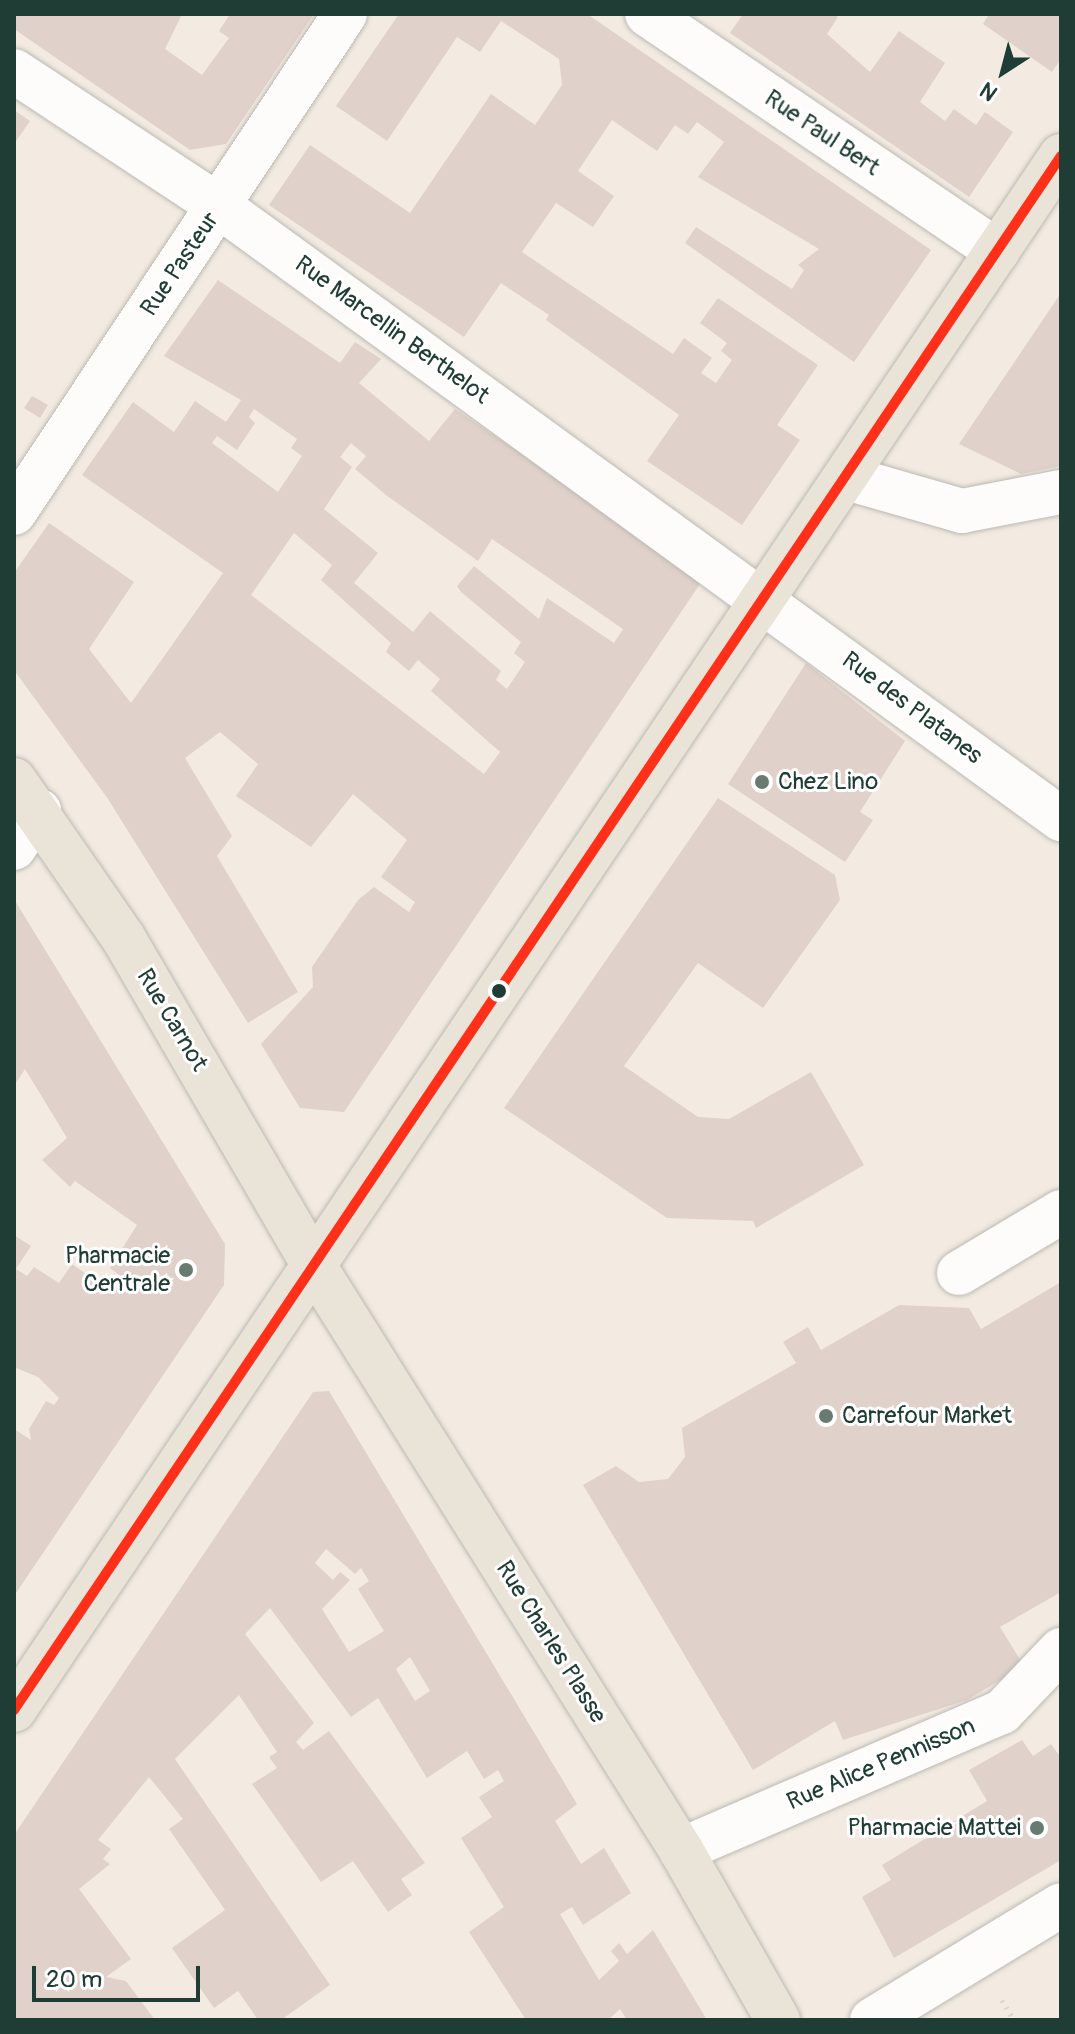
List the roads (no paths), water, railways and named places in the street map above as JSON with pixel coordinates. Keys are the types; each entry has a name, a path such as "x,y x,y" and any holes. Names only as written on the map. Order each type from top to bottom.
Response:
{"main road":[{"path":"14,1710 316,1269 1061,156"},
{"name":"Rue Carnot","path":"26,796 132,952 316,1269"},
{"name":"Rue Charles Plasse","path":"316,1269 681,1850 778,2020"}],"street":[{"name":"Rue Pasteur","path":"14,513 345,14"},
{"name":"Rue Paul Bert","path":"647,14 997,251"},
{"name":"Rue Marcellin Berthelot","path":"14,71 219,206 764,597"},
{"path":"847,478 962,511 1061,492"},
{"name":"Rue des Platanes","path":"764,597 1061,819"},
{"path":"14,848 26,796"},
{"path":"959,1273 1061,1212"},
{"name":"Rue Alice Pennisson","path":"681,1850 1002,1712 1061,1650"},
{"path":"872,2020 1061,1905"}],"place":[{"name":"Chez Lino","path":"762,782"},
{"name":"Pharmacie Centrale","path":"186,1270"},
{"name":"Carrefour Market","path":"826,1416"},
{"name":"Pharmacie Mattei","path":"1037,1828"}]}
